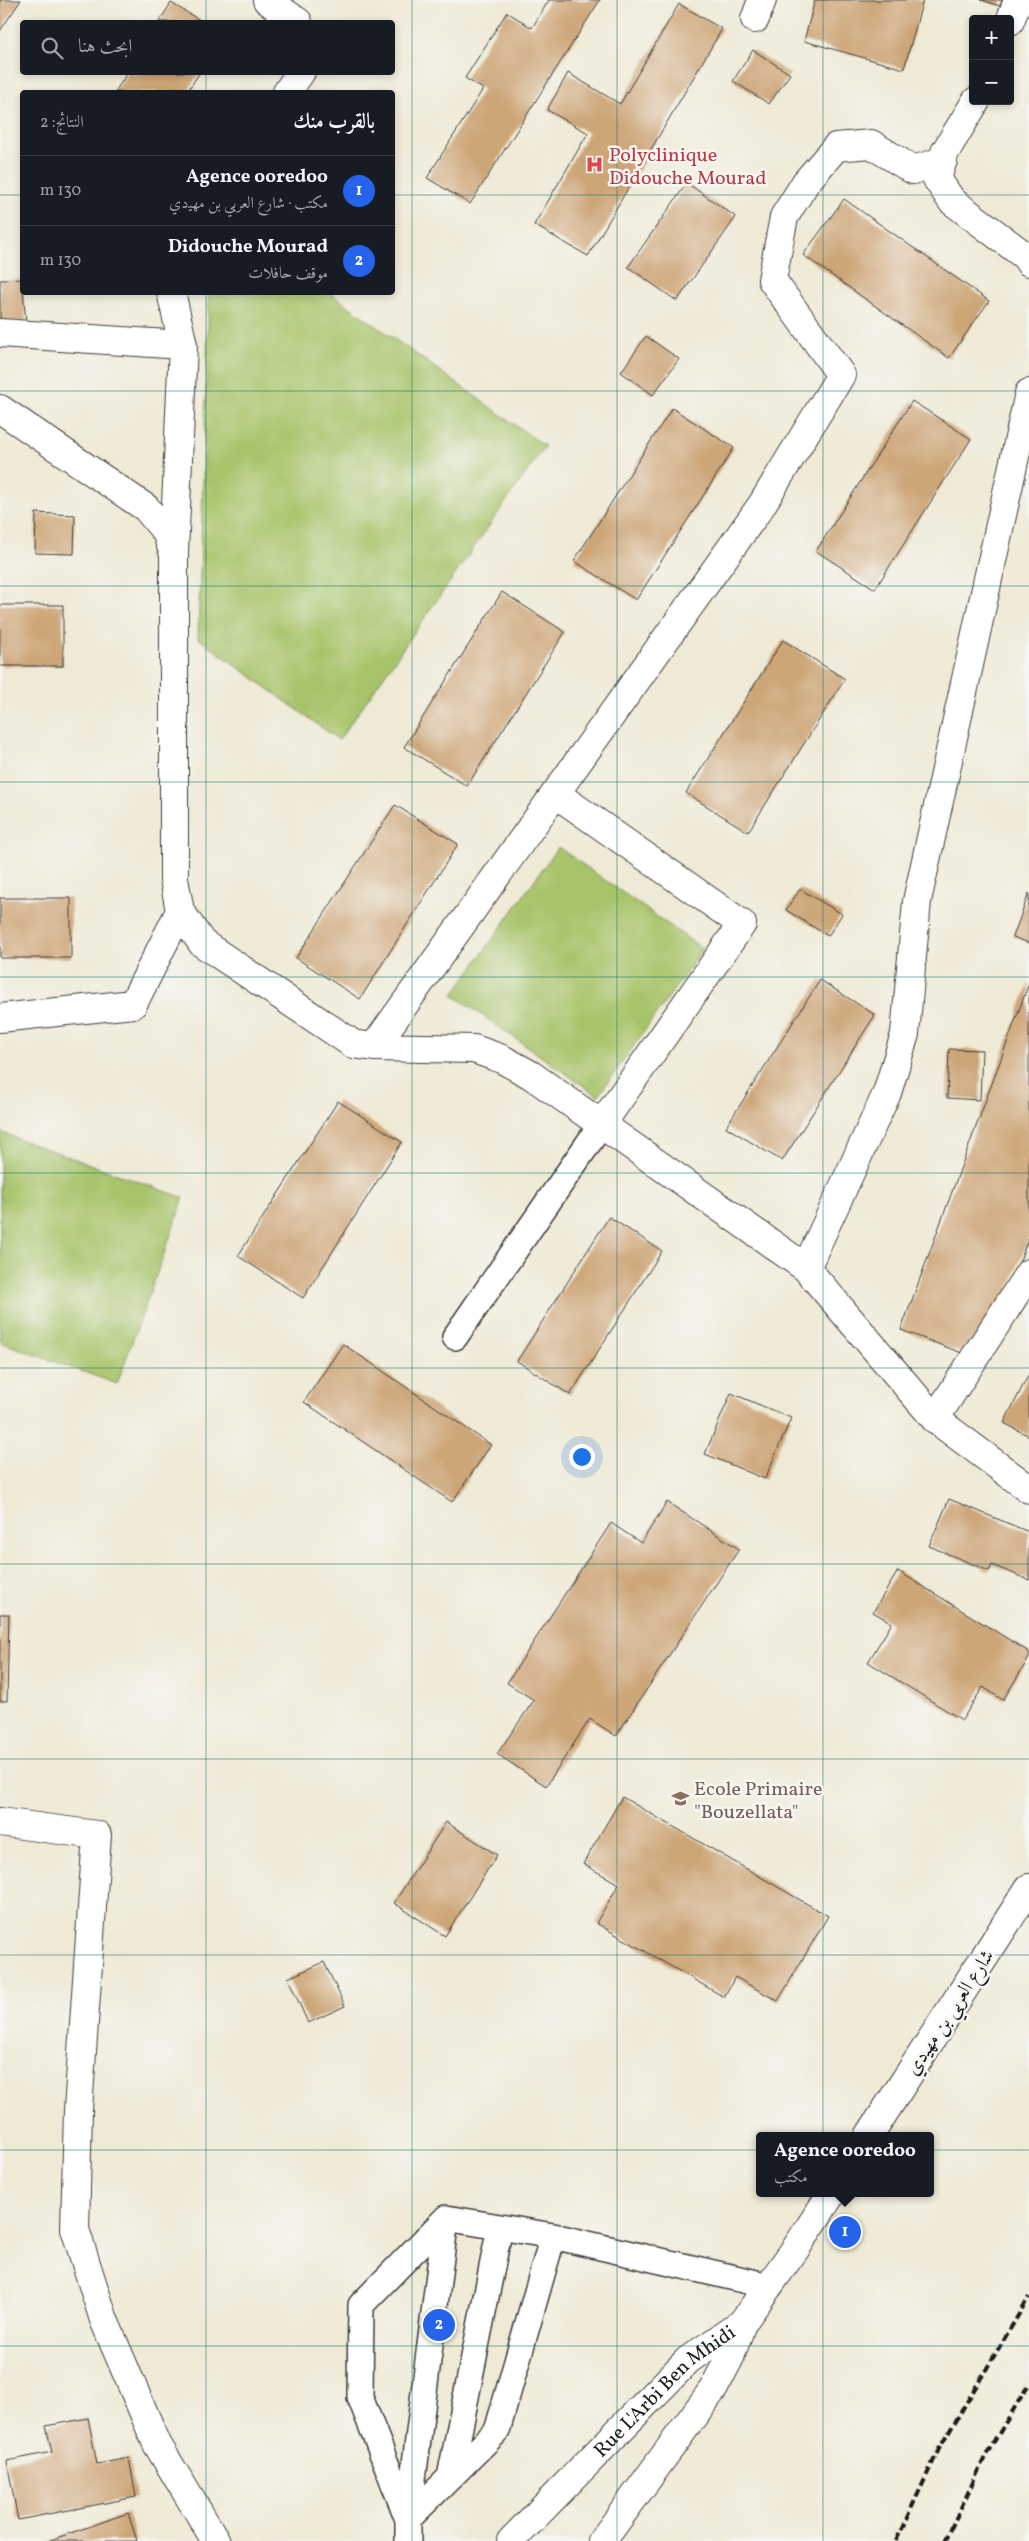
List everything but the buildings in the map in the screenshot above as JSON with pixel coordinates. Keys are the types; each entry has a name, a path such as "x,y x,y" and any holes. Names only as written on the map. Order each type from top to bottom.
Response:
{"street":[{"path":"267,0 295,20"},
{"path":"1013,15 1018,0"},
{"path":"288,90 299,75"},
{"path":"974,105 945,152 937,179 952,202 1026,256 1029,262"},
{"path":"374,1047 761,506 841,375 772,280 784,217 806,182 836,147 871,144 913,170 943,161"},
{"path":"172,295 183,345 174,554 174,879 180,911 202,943 353,1044 374,1047 474,1049 502,1059 531,1075 806,1268 935,1419 1029,1489"},
{"path":"0,333 183,345"},
{"path":"806,1268 887,1093 905,1034 917,901 1029,393"},
{"path":"0,409 146,508 166,532 174,554"},
{"path":"556,794 742,924 601,1125"},
{"path":"0,1018 134,1004 180,911"},
{"path":"935,1419 1029,1273"},
{"path":"0,1822 97,1836 78,2110 75,2229 104,2320 157,2444 216,2541"},
{"name":"ﺷﺍﺭﻉ ﺍﻟﻌﺮﺑﻲ ﺑﻦ ﻣﻬﻴﺩﻱ","path":"872,2132 1029,1888"},
{"path":"742,2323 770,2286 829,2197"},
{"name":"Rue L'Arbi Ben Mhidi","path":"512,2541 688,2360 742,2323"},
{"name":"Rue L'Arbi Ben Mhidi","path":"602,2541 714,2388 730,2357 742,2323"}],"lane":[{"path":"455,1337 601,1125"},
{"path":"446,2218 553,2236 770,2286"},
{"path":"408,2530 360,2397 361,2305 446,2218"},
{"path":"408,2530 446,2218"},
{"path":"450,2477 500,2227"},
{"path":"408,2530 450,2477 497,2431 553,2236"}],"green space":[{"path":"209,295 333,295 545,446 339,740 198,638"},
{"path":"558,847 703,949 598,1096 453,995"},
{"path":"0,1132 184,1198 117,1384 0,1342"}],"railway":[{"path":"896,2541 939,2449 1029,2297"},
{"path":"945,2541 986,2455 1029,2384"}],"place":[{"name":"Polyclinique Didouche Mourad","path":"595,165"},
{"name":"Ecole Primaire \"Bouzellata\"","path":"680,1799"},
{"name":"Agence ooredoo","path":"845,2232"},
{"name":"Didouche Mourad","path":"439,2325"}]}
